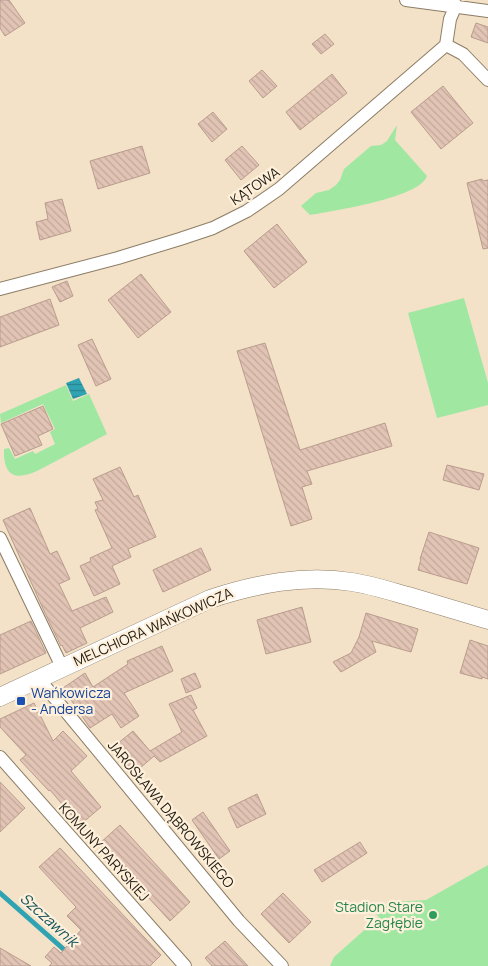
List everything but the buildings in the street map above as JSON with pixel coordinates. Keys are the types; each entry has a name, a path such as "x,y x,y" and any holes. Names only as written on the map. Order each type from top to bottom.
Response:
{"street":[{"path":"406,0 487,7"},
{"path":"456,5 450,19 446,45 462,54 488,80"},
{"name":"KĄTOWA","path":"0,289 118,258 180,239 213,228 247,212 279,189 446,45"},
{"path":"0,538 62,667"},
{"name":"MELCHIORA WAŃKOWICZA","path":"0,697 210,599 274,582 316,579 352,582 381,588 488,620"},
{"name":"JAROSŁAWA DĄBROWSKIEGO","path":"39,679 239,920 282,966"},
{"name":"KOMUNY PARYSKIEJ","path":"0,757 185,966"}],"green space":[{"path":"397,125 395,140 427,176 421,184 393,197 310,215 301,206 316,193 329,190 336,185 344,169 371,146 381,145 387,141"},
{"path":"464,298 488,383 488,405 437,418 408,313"},
{"path":"66,385 73,401 89,394 107,434 39,470 18,476 13,474 6,466 4,449 9,448 15,459 33,451 35,454 55,444 50,432 55,429 43,404 1,423 0,414"},
{"name":"Stadion Stare Zagłębie","path":"488,865 488,966 330,966 334,957 379,917 376,914 392,902 426,900"}],"water":[{"path":"79,378 87,394 73,399 66,383"}],"waterway":[{"name":"Szczawnik","path":"0,893 69,954"}],"place":[{"name":"Wańkowicza - Andersa","path":"21,701"},
{"name":"Stadion Stare Zagłębie","path":"433,915"}]}
